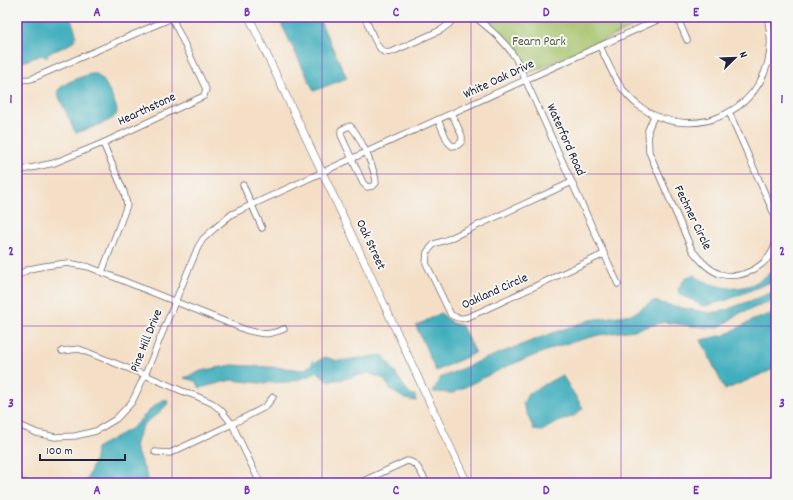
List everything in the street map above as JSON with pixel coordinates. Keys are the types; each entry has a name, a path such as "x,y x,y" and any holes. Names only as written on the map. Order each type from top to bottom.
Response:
{"street":[{"name":"Oak Street","path":"250,17 467,483"},
{"path":"365,17 379,48 383,52 394,51 441,30 455,17"},
{"name":"Waterford Road","path":"475,17 496,34 511,50 516,58 618,284"},
{"name":"White Oak Drive","path":"175,302 198,247 203,239 232,214 664,17"},
{"path":"677,17 688,40"},
{"path":"600,46 615,79 626,95 638,106 654,116 672,122 700,122 713,119 729,112 743,103 755,90 763,76 769,58 769,22 767,17"},
{"path":"17,80 31,79 173,18"},
{"name":"Hearthstone","path":"17,171 54,163 204,96 206,89 173,18"},
{"path":"729,112 774,214 776,223"},
{"path":"438,120 448,142 452,146 458,145 462,141 462,136 452,114"},
{"name":"Fechner Circle","path":"654,116 648,130 648,152 692,250 699,260 720,274 732,276 745,273 756,269 768,258 775,245 776,239"},
{"path":"350,126 354,129 376,177 376,183 373,186 367,187 363,183 351,159 340,135 341,130 350,126"},
{"path":"102,272 127,205 124,192 103,142"},
{"name":"Oakland Circle","path":"572,182 446,240 434,244 427,252 426,263 451,315 456,318 463,319 604,254"},
{"path":"244,185 262,228"},
{"name":"Pine Hill Drive","path":"17,276 29,269 67,263 89,267 175,302 145,375 132,402 116,419 96,431 75,436 55,437 37,433 17,424"},
{"path":"175,302 246,330 264,334 274,333 284,329"},
{"path":"62,351 79,349 212,403 221,410 232,424 260,483"},
{"path":"155,452 170,453 265,407 273,397"},
{"path":"359,483 407,461 416,465 427,483"}],"green space":[{"name":"Fearn Park","path":"483,17 656,17 532,72 528,72 507,37"}],"water":[{"path":"17,17 70,17 76,35 75,39 65,47 48,53 47,58 42,55 17,63"},
{"path":"278,17 318,17 347,78 314,91"},
{"path":"97,74 104,82 117,108 117,113 113,118 98,126 76,133 57,92 63,85 77,78"},
{"path":"776,267 776,280 727,300 709,305 702,306 682,296 678,291 684,280 694,275 704,281 719,286 731,288 745,287 758,281"},
{"path":"776,291 776,300 740,313 718,328 664,322 634,330 599,335 561,345 505,367 453,393 433,392 440,378 487,358 590,320 633,314 653,301 710,313 723,311"},
{"path":"776,312 776,368 725,390 701,340 725,335 753,320"},
{"path":"441,313 452,323 462,326 475,353 436,371 416,326"},
{"path":"383,355 410,395 415,395 416,401 405,399 391,390 384,379 369,373 328,381 317,371 310,376 289,382 260,383 231,380 200,388 195,381 184,378 201,371 232,365 303,370 325,357 338,361"},
{"path":"562,375 583,408 576,415 555,423 542,431 534,430 523,404 528,394"},
{"path":"163,400 167,400 168,403 160,412 144,424 138,436 135,447 150,483 79,483 87,480 95,459 96,448 132,428 153,407"},
{"path":"17,471 45,483 17,483"}],"waterway":[{"path":"764,303 776,300"},
{"path":"311,366 313,361 316,363"},
{"path":"400,395 405,399 407,398"}]}
